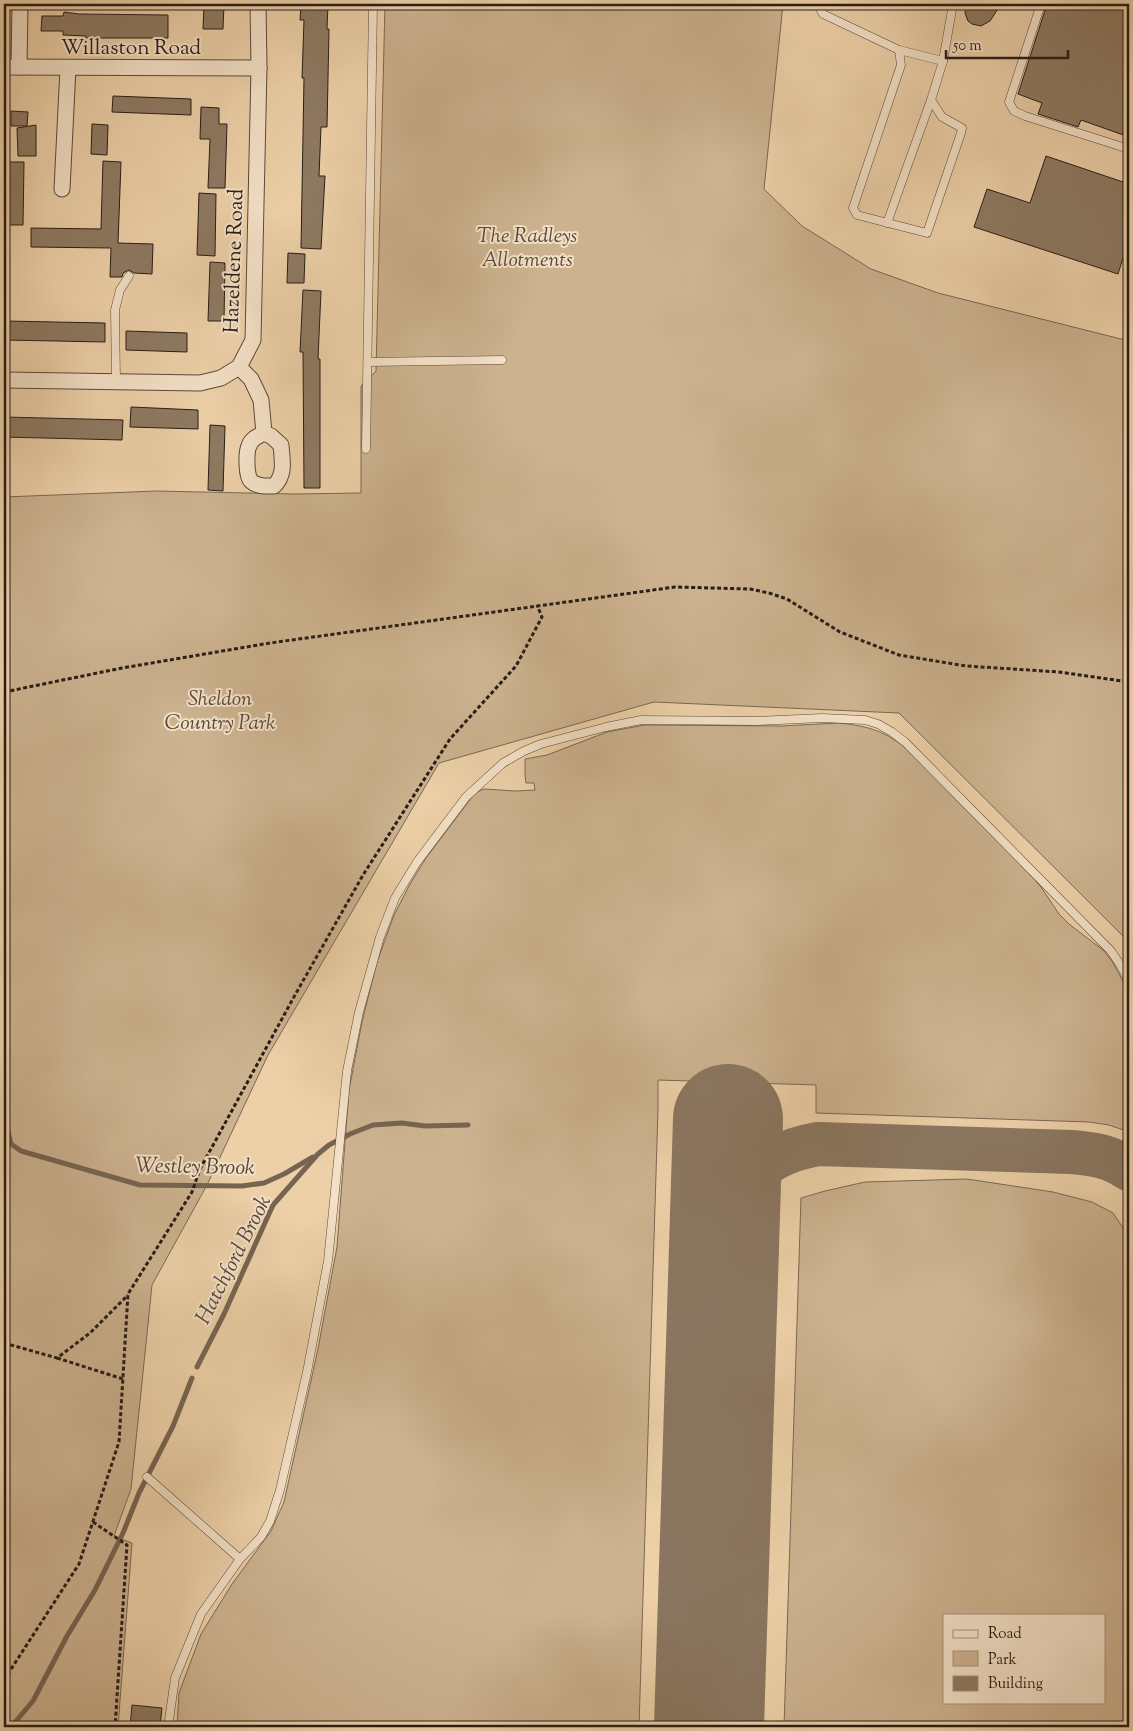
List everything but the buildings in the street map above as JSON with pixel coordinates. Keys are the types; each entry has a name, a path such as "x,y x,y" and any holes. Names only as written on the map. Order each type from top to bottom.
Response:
{"street":[{"path":"19,67 20,4"},
{"name":"Hazeldene Road","path":"239,366 253,340 259,68 258,4"},
{"name":"Willaston Road","path":"4,67 259,68"},
{"path":"62,189 68,68"},
{"path":"4,380 200,382 221,378 239,366 251,380 261,400 264,433"}],"lane":[{"path":"366,449 373,4"},
{"path":"817,4 823,14 899,50 943,61"},
{"path":"887,223 943,61 953,4"},
{"path":"1041,4 1009,102 1014,111 1129,149"},
{"path":"899,50 901,65 853,208 857,215 927,233 962,128 942,117 931,100"},
{"path":"116,382 115,310 120,290 130,276"},
{"path":"368,362 502,360"},
{"path":"168,1727 175,1678 201,1614 240,1559 261,1537 270,1522 280,1490 307,1372 328,1261 340,1158 347,1071 368,976 389,911 417,862 466,797 512,757 542,744 624,724 656,719 758,721 822,718 865,720 878,724 905,742 951,787 1111,951 1129,981"},
{"path":"147,1477 240,1559"}],"path":[{"path":"4,692 122,668 270,643 675,587 750,589 769,593 787,600 840,632 899,655 966,666 1059,672 1129,682"},
{"path":"56,1358 90,1333 128,1294 192,1192 200,1169 295,994 363,875 450,739 516,666 542,617 537,605"},
{"path":"4,1680 79,1564 119,1442 128,1294"},
{"path":"4,1343 123,1379"},
{"path":"93,1522 127,1545 116,1727"}],"green space":[{"name":"Sheldon Country Park","path":"385,4 783,4 764,189 802,226 871,269 938,293 1129,341 1129,942 899,713 654,702 439,763 268,1055 207,1185 152,1285 131,1489 114,1536 132,1543 118,1727 4,1727 4,497 156,491 293,494 361,493 361,386 376,371"},
{"path":"839,723 876,731 901,744 1028,872 1041,887 1059,914 1103,950 1112,961 1129,992 1129,1132 1109,1125 1089,1122 816,1113 816,1085 658,1080 639,1727 177,1727 179,1693 201,1634 232,1584 271,1531 284,1502 318,1349 337,1247 349,1090 362,1022 377,962 394,915 426,858 475,793 484,789 535,790 534,783 526,783 525,759 547,755 607,732 645,725 781,726"},
{"path":"967,1179 1053,1192 1092,1202 1113,1213 1125,1231 1129,1243 1129,1727 784,1727 801,1198 865,1182"}],"waterway":[{"name":"Westley Brook","path":"4,1115 11,1144 21,1151 140,1185 242,1186 264,1183 313,1157"},
{"name":"Hatchford Brook","path":"197,1367 224,1314 273,1205 318,1154 329,1145 373,1125 402,1123 425,1126 468,1125"},
{"name":"Hatchford Brook","path":"11,1727 33,1701 67,1636 95,1590 123,1533 139,1493 173,1426 192,1378"}],"taxiway":[{"path":"725,1221 740,1191 760,1168 786,1153 818,1144 1071,1152 1102,1156 1129,1169"}],"runway":[{"path":"709,1727 728,1119"}],"park label":[{"name":"The Radleys Allotments","path":"527,247"}]}
